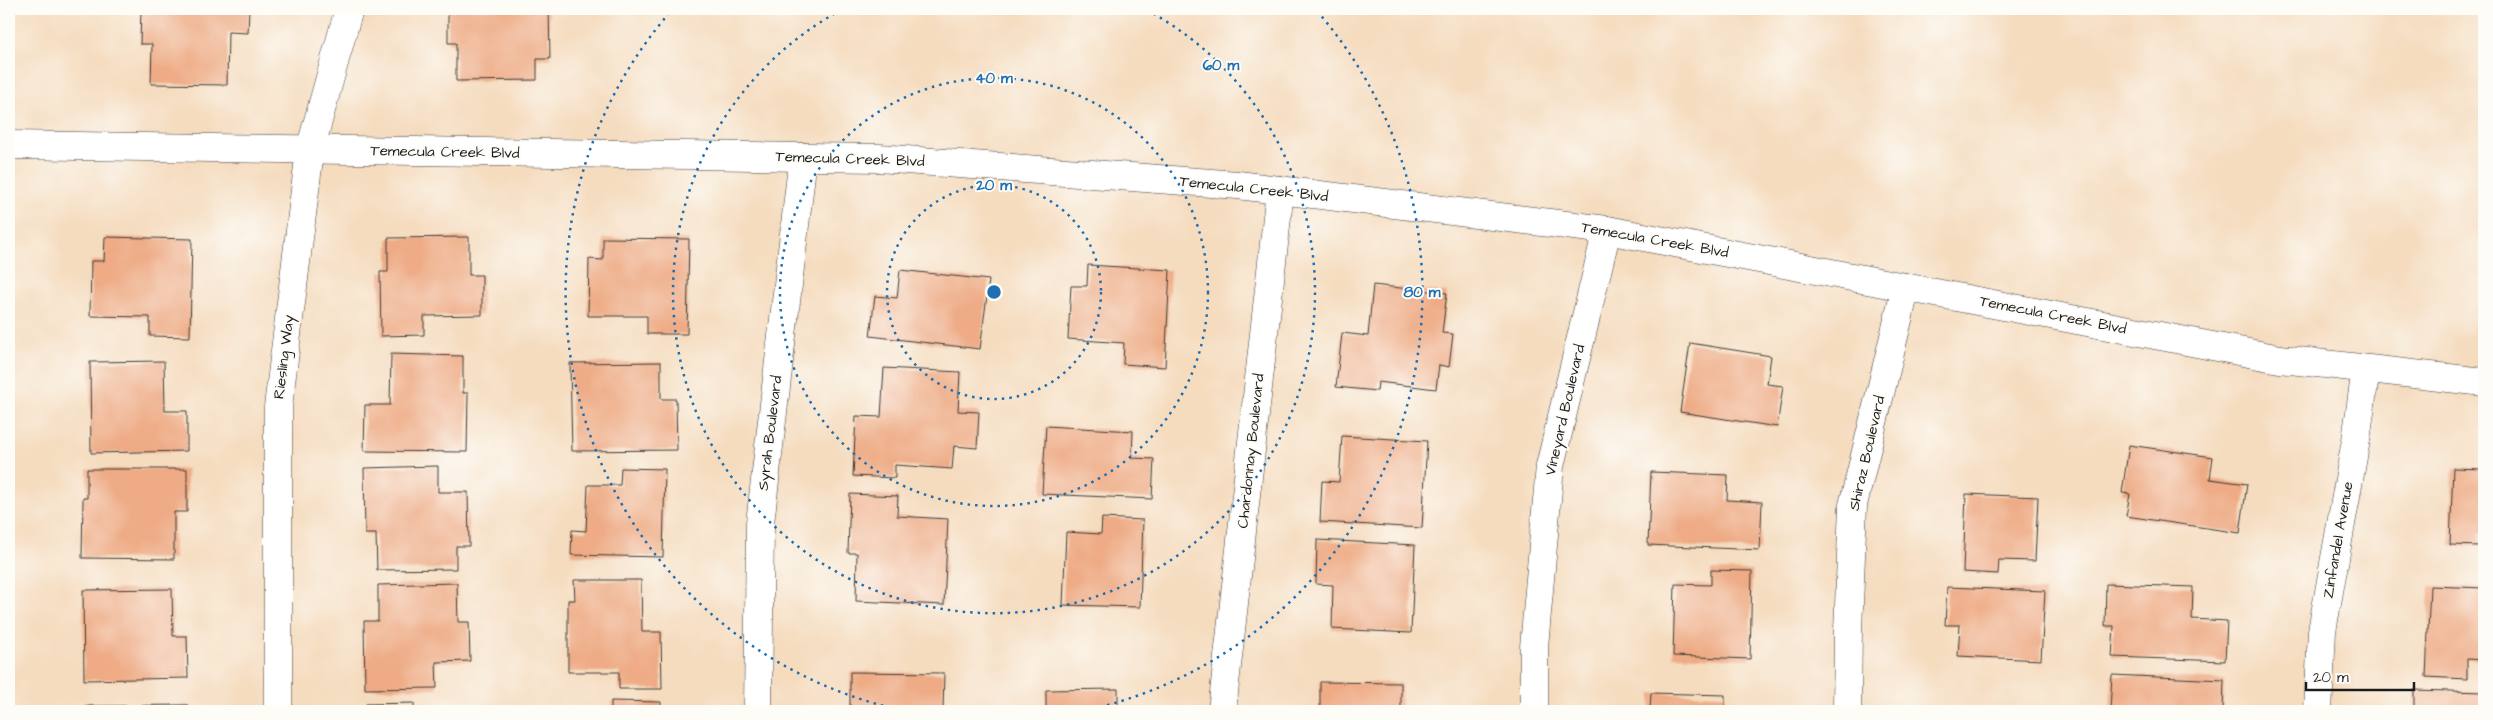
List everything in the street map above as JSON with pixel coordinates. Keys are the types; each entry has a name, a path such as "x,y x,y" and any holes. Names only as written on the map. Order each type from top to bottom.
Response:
{"street":[{"name":"Riesling Way","path":"278,711 278,407 310,150 349,9"},
{"name":"Temecula Creek Blvd","path":"9,145 879,158 1238,185 1607,230 2280,359 2484,382"},
{"name":"Syrah Boulevard","path":"758,711 760,523 803,157"},
{"name":"Chardonnay Boulevard","path":"1222,711 1280,190"},
{"name":"Vineyard Boulevard","path":"1534,711 1534,646 1550,466 1607,230"},
{"name":"Shiraz Boulevard","path":"1848,711 1853,505 1906,287"},
{"name":"Zinfandel Avenue","path":"2318,711 2322,631 2356,440 2366,369"}],"building":[{"path":"141,9 249,9 248,33 228,32 227,85 151,84 152,44 140,44"},
{"path":"448,9 549,9 550,59 537,59 537,80 456,81 456,43 448,43"},
{"path":"105,237 192,239 190,337 150,336 150,317 90,316 91,261 104,261"},
{"path":"469,237 469,275 482,275 482,315 424,316 424,335 381,336 380,272 388,272 388,238"},
{"path":"603,238 689,239 687,334 647,334 647,316 588,316 589,259 603,260"},
{"path":"1088,265 1170,270 1165,367 1123,364 1124,343 1068,339 1071,286 1087,286"},
{"path":"900,270 989,280 980,349 870,336 875,296 897,298"},
{"path":"1373,285 1447,293 1442,333 1453,334 1449,367 1439,365 1436,389 1378,382 1377,391 1336,387 1342,333 1368,336"},
{"path":"1690,343 1771,356 1767,384 1783,386 1777,427 1680,412"},
{"path":"391,354 463,356 463,393 468,393 467,452 364,451 365,405 390,405"},
{"path":"164,361 165,411 187,411 187,451 91,453 90,362"},
{"path":"661,362 661,399 676,399 677,450 572,451 570,363"},
{"path":"884,368 960,372 958,411 979,412 977,448 954,446 952,469 895,465 895,478 853,476 856,416 881,417"},
{"path":"1046,426 1133,431 1132,458 1154,459 1152,499 1042,494"},
{"path":"1342,436 1427,441 1422,528 1320,522 1322,481 1339,482"},
{"path":"2129,445 2213,457 2210,479 2247,484 2240,533 2126,516 2130,494 2122,493"},
{"path":"438,466 438,492 468,492 469,546 456,546 456,569 377,570 376,534 365,534 364,468"},
{"path":"621,468 665,469 663,557 571,555 572,530 586,531 588,485 620,485"},
{"path":"2453,468 2484,469 2484,534 2480,534 2480,546 2450,545"},
{"path":"87,469 187,469 187,512 174,512 174,559 82,558 83,498 87,498"},
{"path":"1651,472 1728,475 1727,500 1762,502 1760,550 1648,545"},
{"path":"850,494 898,496 897,516 948,519 944,605 856,601 857,553 848,553"},
{"path":"1966,494 2038,497 2035,561 1999,560 1998,574 1963,572"},
{"path":"1102,518 1143,520 1140,607 1063,605 1066,532 1101,534"},
{"path":"1317,540 1415,545 1411,633 1332,629 1333,585 1316,584"},
{"path":"1711,570 1752,571 1750,659 1673,656 1675,584 1711,585"},
{"path":"574,580 641,580 642,632 661,632 662,689 619,689 619,672 568,672 568,600 575,600"},
{"path":"457,583 458,622 469,622 470,661 436,662 437,688 365,689 364,621 378,621 378,585"},
{"path":"2106,584 2193,587 2192,619 2227,621 2225,661 2112,657 2114,626 2105,626"},
{"path":"2430,586 2484,588 2484,660 2467,659 2467,679 2426,677"},
{"path":"1947,587 2045,591 2041,660 1958,656 1960,625 1945,625"},
{"path":"172,589 173,636 187,636 188,678 84,680 83,590"},
{"path":"850,672 944,673 943,711 850,711"},
{"path":"2112,675 2224,680 2223,711 2110,711"},
{"path":"1320,682 1401,683 1401,711 1320,711"},
{"path":"1118,689 1118,711 1046,711 1046,690"},
{"path":"2414,690 2484,692 2484,711 2414,711"},
{"path":"1651,693 1725,695 1725,711 1650,711"},
{"path":"611,701 661,702 661,711 611,711"},
{"path":"414,703 414,711 366,711 366,704"},
{"path":"188,705 188,711 84,711 84,706"}]}
